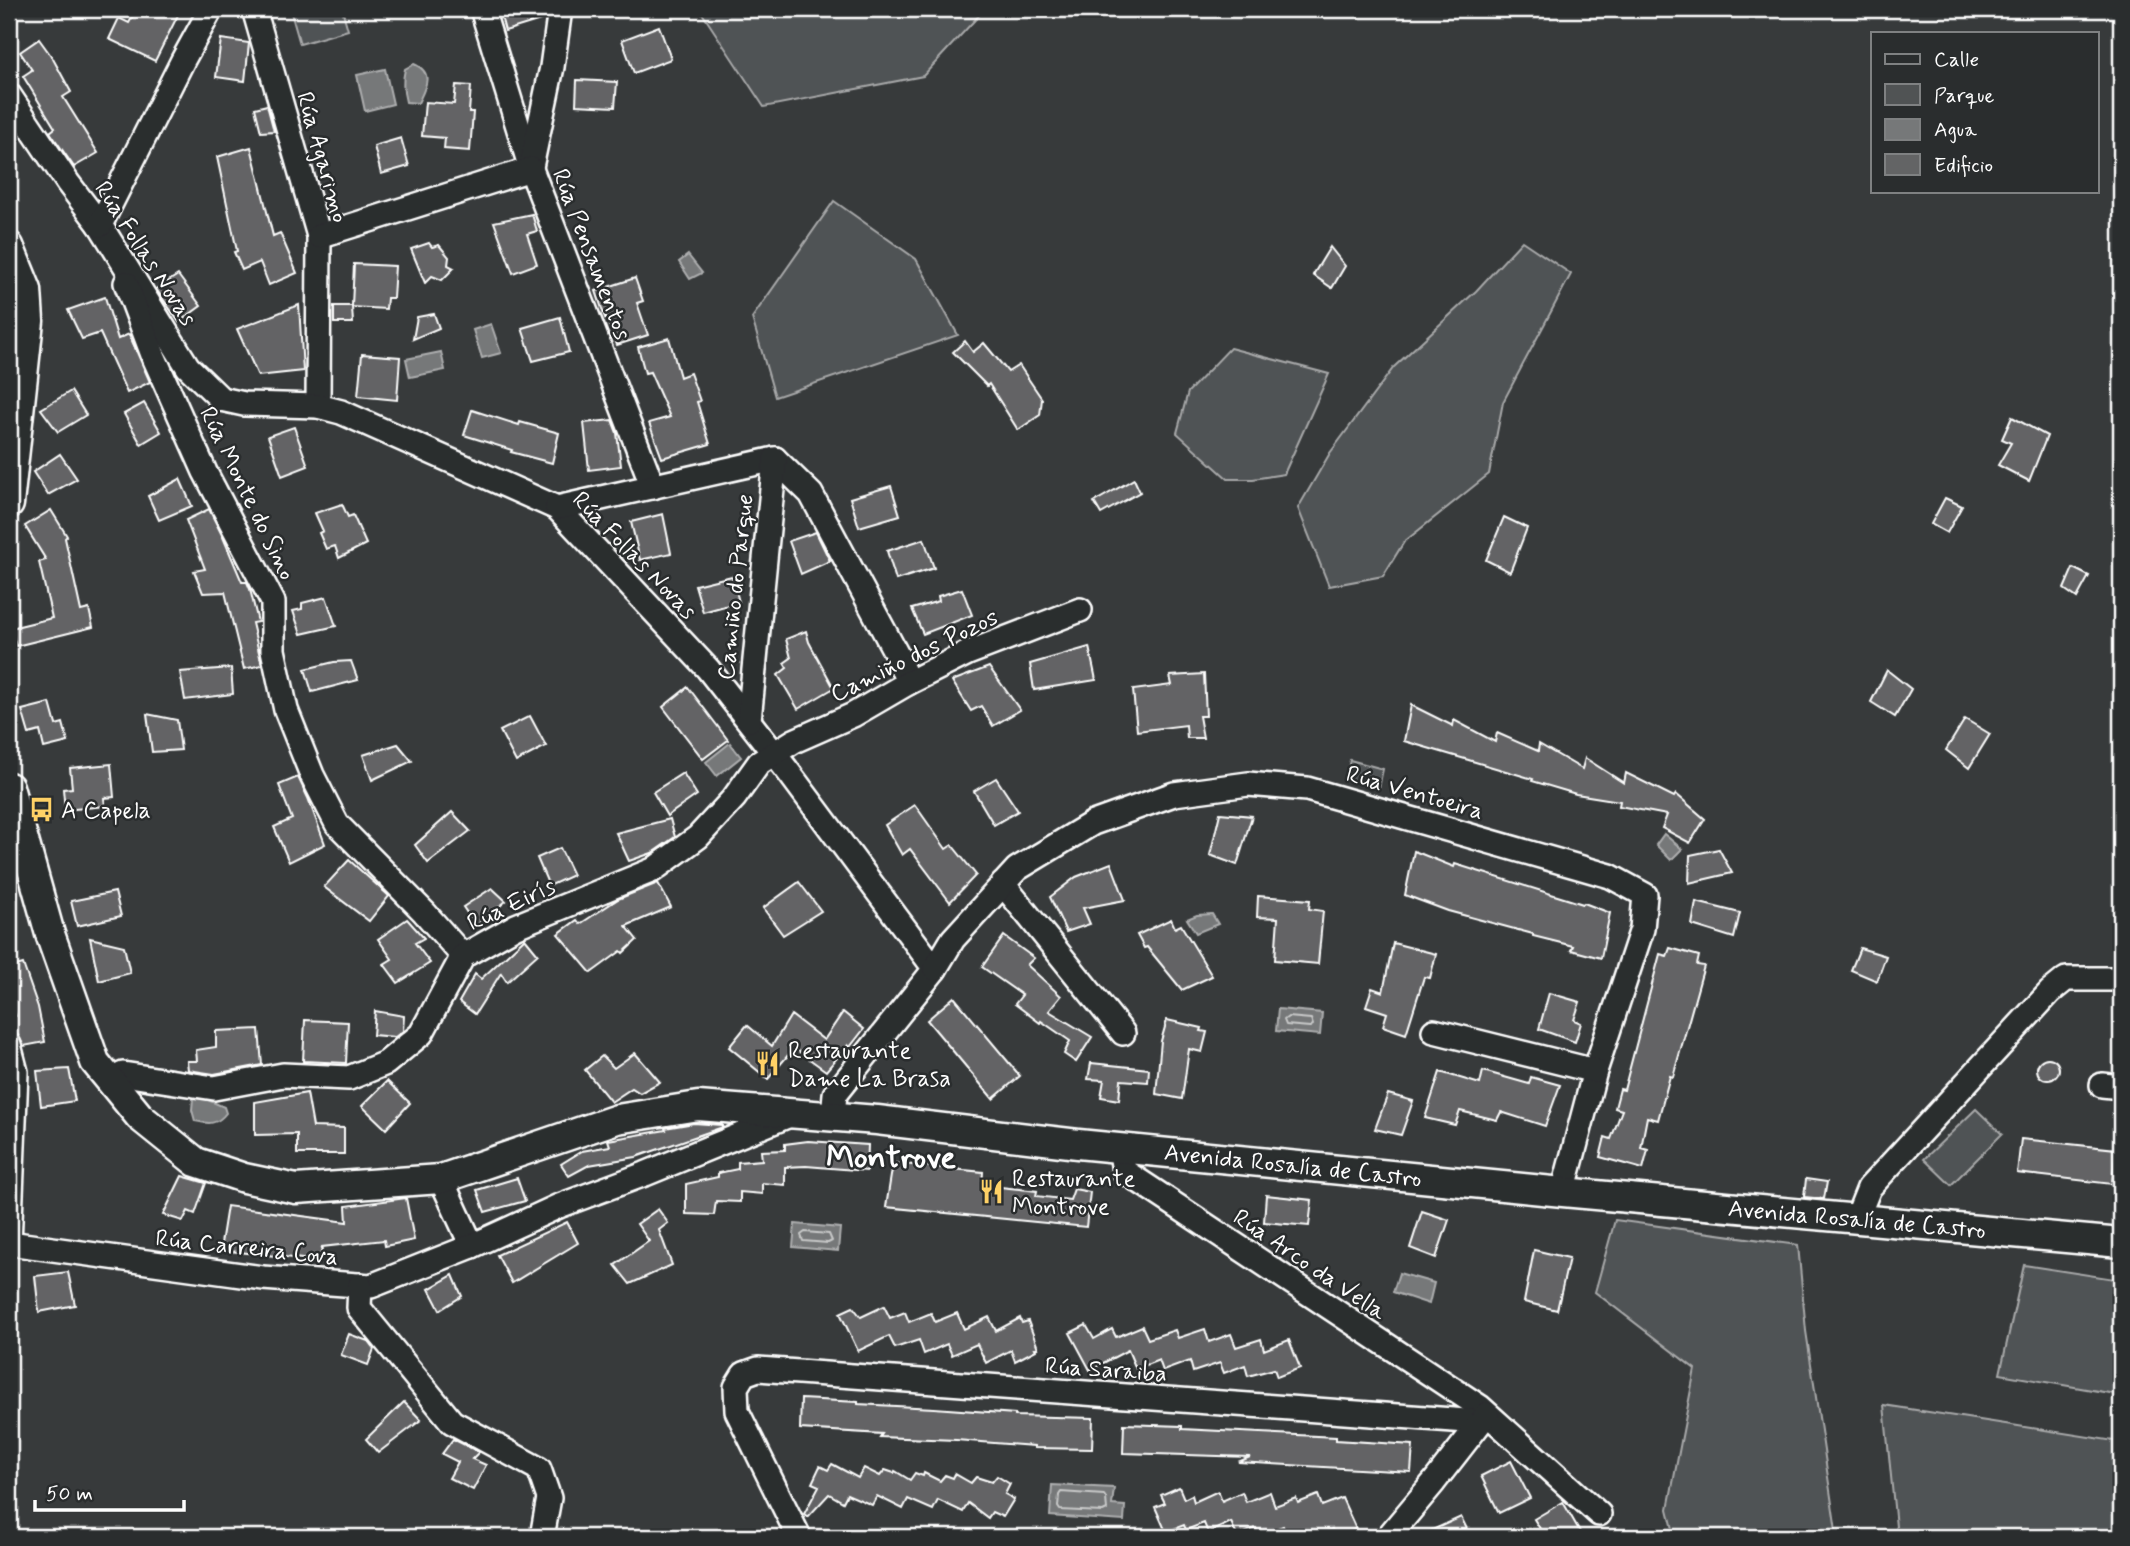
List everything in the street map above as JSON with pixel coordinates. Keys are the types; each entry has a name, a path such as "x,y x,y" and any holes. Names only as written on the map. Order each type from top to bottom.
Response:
{"street":[{"path":"100,225 211,9"},
{"name":"Rúa Agarimo","path":"254,9 319,236 318,407"},
{"path":"482,9 531,169"},
{"path":"531,169 552,67 560,9"},
{"name":"Rúa Follas Novas","path":"9,95 68,183 100,225 188,367 221,399 244,404 318,407 341,412 557,508 708,669 775,754 935,969"},
{"name":"Rúa Pensamentos","path":"319,236 531,169 653,487"},
{"path":"9,246 27,290 29,321 9,504"},
{"name":"Rúa Monte do Sino","path":"118,253 126,285 153,355 205,472 273,602 274,650 286,710 312,775 337,824 424,912 463,956"},
{"path":"557,508 775,459 811,494 897,654 908,683"},
{"name":"Camiño do Parque","path":"749,720 775,459"},
{"name":"Camiño dos Pozos","path":"775,754 794,741 853,715 968,653 1080,610"},
{"name":"Rúa Eirís","path":"111,1081 123,1074 214,1088 283,1075 349,1078 386,1063 421,1034 463,956 516,926 653,870 698,837 734,798 759,763 775,754"},
{"name":"Rúa Ventoeira","path":"935,969 953,939 1017,869 1093,823 1174,794 1248,783 1307,789 1611,876 1645,895 1642,929 1595,1071 1563,1192"},
{"name":"Avenida Rosalía de Castro","path":"9,787 50,934 95,1062 140,1117 196,1162 244,1178 296,1189 441,1179 617,1119 698,1106 832,1115 1563,1192 2121,1243"},
{"path":"1003,884 1123,1033"},
{"path":"832,1115 835,1094 935,969"},
{"path":"1860,1219 1861,1208 1869,1188 2050,992 2066,979 2121,979"},
{"path":"1434,1031 1595,1071"},
{"path":"9,1045 16,1072 9,1244"},
{"name":"Rúa Carreira Cova","path":"9,1244 263,1278 371,1286 472,1246 559,1206 796,1112"},
{"name":"Rúa Arco da Vella","path":"1120,1147 1124,1171 1480,1407 1484,1418 1599,1514"},
{"path":"441,1179 472,1246"},
{"path":"360,1285 359,1308 452,1422 539,1469 549,1498 542,1537"},
{"name":"Rúa Saraiba","path":"799,1537 737,1411 736,1387 744,1374 758,1369 1484,1418"},
{"path":"1388,1537 1484,1418"}],"green space":[{"path":"290,9 342,9 348,30 300,44"},
{"path":"687,9 985,9 923,76 764,107 702,13"},
{"path":"834,201 916,259 958,335 775,397 752,318"},
{"path":"1522,241 1571,274 1503,402 1489,474 1404,542 1383,576 1329,586 1298,508 1330,453 1394,367 1476,291"},
{"path":"1230,348 1329,374 1284,474 1253,479 1228,479 1177,433 1188,392"},
{"path":"1350,760 1383,769 1379,788 1346,778"},
{"path":"1976,1109 2002,1134 1951,1185 1924,1159"},
{"path":"1615,1220 1798,1245 1806,1331 1837,1537 1675,1537 1668,1509 1695,1369 1595,1292"},
{"path":"2024,1265 2121,1280 2121,1395 2000,1374"},
{"path":"1884,1405 2121,1442 2121,1537 1897,1537"}],"water":[{"path":"414,64 426,76 418,103 406,102 404,90 405,69"},
{"path":"385,69 393,104 365,111 357,75"},
{"path":"688,255 702,273 690,279 679,262"},
{"path":"491,324 501,353 482,358 473,330"},
{"path":"441,352 445,370 410,377 406,359"},
{"path":"730,743 741,757 717,776 706,762"},
{"path":"1664,834 1682,849 1671,860 1656,845"},
{"path":"1212,914 1218,924 1196,933 1187,919 1197,915"},
{"path":"1278,1009 1322,1013 1320,1035 1276,1031"},
{"path":"193,1098 206,1099 224,1107 226,1113 212,1123 195,1121"},
{"path":"795,1224 840,1228 838,1251 793,1247"},
{"path":"1399,1273 1434,1283 1429,1304 1393,1292"},
{"path":"1052,1485 1114,1488 1112,1505 1125,1506 1124,1521 1050,1516"}],"building":[{"path":"137,9 165,9 178,15 155,61 109,39 119,18 129,23"},
{"path":"499,9 546,9 544,19 505,31"},
{"path":"659,26 671,59 634,73 622,40"},
{"path":"39,39 71,92 63,97 98,153 74,167 50,132 55,128 23,76 32,70 20,52"},
{"path":"221,39 249,43 245,81 216,77"},
{"path":"577,80 617,82 615,107 576,105"},
{"path":"456,85 471,86 469,112 473,112 470,151 444,149 445,138 422,136 425,102 454,104"},
{"path":"267,105 274,131 261,132 255,108"},
{"path":"401,138 409,166 381,174 374,146"},
{"path":"251,147 273,236 280,233 297,273 269,285 260,262 242,270 234,252 237,251 217,157"},
{"path":"532,214 537,231 527,234 537,264 513,273 494,222"},
{"path":"429,243 432,247 439,245 449,257 448,265 454,268 442,280 432,276 425,283 411,249"},
{"path":"1330,247 1345,266 1332,288 1313,275"},
{"path":"354,264 395,266 393,298 387,298 386,309 352,307 353,323 334,323 334,306 352,306"},
{"path":"178,275 201,306 179,322 156,289"},
{"path":"635,278 643,301 637,303 648,335 617,345 596,291"},
{"path":"105,297 118,339 129,334 150,382 127,393 100,333 82,339 68,310"},
{"path":"299,305 303,371 258,376 237,329"},
{"path":"434,314 439,328 413,339 417,317"},
{"path":"560,317 569,352 533,361 522,328"},
{"path":"669,338 680,377 690,373 710,444 662,458 649,423 670,417 650,372 645,373 638,347"},
{"path":"965,341 973,352 984,343 1008,372 1019,365 1042,399 1040,415 1018,430 989,384 987,386 953,352"},
{"path":"362,354 400,357 397,400 358,396"},
{"path":"71,391 86,415 58,432 41,409"},
{"path":"144,403 161,432 141,444 124,414"},
{"path":"472,410 519,425 520,422 559,433 552,463 464,435"},
{"path":"2012,417 2047,436 2029,481 1998,465 2011,443 2002,439"},
{"path":"612,420 617,433 621,466 589,470 584,423"},
{"path":"294,427 308,466 282,476 268,436"},
{"path":"60,454 77,479 48,495 33,472"},
{"path":"180,479 192,506 159,520 148,496"},
{"path":"1134,479 1140,492 1101,514 1094,502"},
{"path":"891,486 900,515 859,527 850,498"},
{"path":"1945,498 1962,506 1947,533 1931,524"},
{"path":"342,504 348,517 353,515 366,544 339,558 335,546 326,549 319,533 323,531 315,513"},
{"path":"209,509 242,582 247,582 250,589 258,622 252,623 262,665 244,669 225,592 203,593 194,571 205,569 186,520"},
{"path":"51,510 67,536 65,538 81,611 89,609 93,627 16,646 11,628 52,618 39,562 46,560 25,526"},
{"path":"663,514 671,553 640,560 631,522"},
{"path":"1504,517 1527,528 1510,572 1486,560"},
{"path":"816,532 830,561 801,574 789,541"},
{"path":"924,539 934,568 896,580 887,551"},
{"path":"2073,568 2089,576 2077,598 2064,589"},
{"path":"732,576 739,602 703,612 695,585"},
{"path":"962,589 972,615 923,634 912,609 939,601 938,596"},
{"path":"326,597 336,626 301,634 293,611 302,609 302,603"},
{"path":"806,631 809,642 834,688 798,709 778,675 787,668 784,663 791,658 786,639"},
{"path":"1089,647 1096,680 1034,690 1030,664"},
{"path":"351,661 358,680 312,692 305,669"},
{"path":"989,667 1020,710 993,726 981,706 971,711 952,681"},
{"path":"231,668 233,694 185,700 180,672"},
{"path":"1887,670 1911,689 1895,717 1871,702"},
{"path":"1204,674 1206,716 1199,716 1203,738 1187,738 1186,725 1137,731 1133,690 1172,685 1170,676"},
{"path":"688,687 728,740 703,759 663,707"},
{"path":"50,703 56,725 63,723 68,742 44,748 40,731 29,734 22,710"},
{"path":"1411,705 1453,726 1454,720 1495,742 1497,733 1538,751 1539,744 1582,769 1585,758 1624,783 1626,773 1674,797 1676,794 1705,819 1690,843 1662,828 1667,815 1619,806 1620,801 1576,794 1404,741"},
{"path":"147,714 177,720 181,750 152,752"},
{"path":"530,716 546,746 516,762 500,731"},
{"path":"1965,719 1990,734 1969,768 1946,750"},
{"path":"398,744 412,761 372,780 363,755"},
{"path":"111,764 114,797 104,798 105,806 65,810 63,789 72,788 70,768"},
{"path":"683,773 697,795 667,816 653,792"},
{"path":"298,777 325,844 289,862 274,827 292,819 279,785"},
{"path":"996,778 1018,811 994,825 974,791"},
{"path":"915,805 946,849 952,845 976,875 950,902 910,849 902,855 885,825"},
{"path":"452,812 470,831 428,863 415,845"},
{"path":"1220,813 1252,816 1237,865 1210,855"},
{"path":"670,819 675,837 652,853 629,861 616,833"},
{"path":"560,848 573,875 549,886 537,858"},
{"path":"1719,849 1732,873 1689,883 1690,855"},
{"path":"1414,851 1454,867 1455,864 1610,913 1601,958 1571,950 1573,946 1448,911 1405,895"},
{"path":"349,860 389,896 369,921 324,887"},
{"path":"1111,863 1125,900 1083,908 1090,924 1066,932 1050,897 1076,877"},
{"path":"799,882 821,911 783,935 763,908"},
{"path":"658,883 671,907 626,926 637,940 623,953 621,951 591,973 558,934 577,920 580,924 618,899"},
{"path":"492,888 506,901 476,926 463,907"},
{"path":"115,892 121,916 77,926 71,901"},
{"path":"1258,896 1310,900 1309,909 1323,911 1318,964 1275,960 1278,918 1257,917"},
{"path":"1696,902 1740,913 1734,938 1692,925"},
{"path":"407,919 424,938 415,943 430,963 398,983 384,964 392,959 378,939"},
{"path":"1171,919 1175,928 1181,925 1212,976 1182,990 1147,947 1144,948 1137,935"},
{"path":"1004,936 1034,958 1027,965 1061,996 1049,1011 1092,1037 1076,1062 1064,1054 1070,1041 1015,1004 1022,995 982,967"},
{"path":"90,938 124,946 130,973 99,981"},
{"path":"525,938 538,954 507,982 501,973 475,1014 459,1002 475,974 481,979"},
{"path":"1393,943 1436,954 1430,978 1424,977 1406,1034 1383,1026 1387,1013 1366,1006 1372,988 1383,992"},
{"path":"1670,948 1699,956 1697,965 1704,966 1658,1120 1647,1117 1641,1148 1648,1150 1643,1169 1600,1157 1605,1137 1611,1139 1622,1110 1615,1108 1620,1089 1624,1090 1660,954 1667,956"},
{"path":"1860,948 1886,956 1877,981 1851,970"},
{"path":"23,964 38,1007 45,1042 24,1046 12,1018 16,1016 9,993 9,968"},
{"path":"1549,993 1580,1002 1574,1020 1581,1023 1575,1042 1539,1029"},
{"path":"954,997 1020,1076 993,1099 927,1020"},
{"path":"375,1011 404,1016 403,1031 395,1037 373,1035"},
{"path":"843,1012 864,1029 826,1071 794,1048 768,1079 729,1047 747,1025 772,1046 791,1015 824,1040"},
{"path":"305,1020 348,1022 346,1063 303,1061"},
{"path":"1167,1020 1202,1028 1201,1031 1207,1032 1202,1052 1189,1049 1182,1099 1156,1094 1161,1041"},
{"path":"259,1029 262,1065 214,1074 188,1070 187,1061 197,1061 196,1050 216,1047 216,1031"},
{"path":"635,1053 660,1082 640,1093 632,1088 611,1102 585,1070 602,1056 614,1068"},
{"path":"2048,1058 2056,1061 2059,1069 2056,1077 2048,1080 2040,1077 2037,1069 2040,1061"},
{"path":"1091,1063 1149,1069 1148,1082 1121,1080 1119,1100 1101,1097 1104,1080 1088,1079"},
{"path":"69,1069 75,1101 41,1106 37,1071"},
{"path":"1483,1071 1529,1084 1531,1077 1560,1085 1545,1126 1501,1112 1497,1120 1460,1111 1455,1125 1425,1118 1440,1072 1480,1084"},
{"path":"387,1081 410,1103 386,1129 362,1106"},
{"path":"307,1093 313,1127 344,1128 344,1154 297,1154 297,1134 255,1135 255,1102"},
{"path":"1388,1094 1413,1101 1401,1135 1375,1129"},
{"path":"694,1123 723,1127 636,1157 589,1165 569,1176 561,1164 582,1151 610,1146 608,1140"},
{"path":"2021,1139 2116,1149 2112,1184 2017,1173"},
{"path":"808,1141 868,1145 867,1171 785,1167 785,1185 762,1183 762,1194 740,1192 740,1202 716,1201 714,1215 686,1214 686,1184 718,1177 718,1173 738,1169 738,1162 762,1160 761,1151 785,1150 785,1144"},
{"path":"893,1163 983,1172 982,1185 1037,1191 1036,1196 1070,1200 1074,1189 1090,1192 1086,1227 886,1207"},
{"path":"182,1176 206,1183 195,1214 188,1211 183,1221 163,1215"},
{"path":"517,1178 525,1201 485,1212 477,1190"},
{"path":"1806,1179 1827,1182 1824,1199 1804,1197"},
{"path":"1266,1195 1312,1200 1309,1226 1264,1222"},
{"path":"406,1198 414,1240 385,1246 384,1240 322,1247 320,1261 220,1250 227,1206 347,1222 346,1206"},
{"path":"658,1209 668,1223 659,1230 672,1265 630,1284 615,1265 649,1241 637,1224"},
{"path":"1422,1211 1449,1220 1436,1258 1410,1248"},
{"path":"567,1222 578,1243 512,1283 497,1255"},
{"path":"1534,1250 1569,1258 1557,1310 1524,1302"},
{"path":"68,1272 75,1305 39,1312 35,1276"},
{"path":"453,1275 462,1296 440,1310 429,1289"},
{"path":"884,1306 890,1318 905,1312 909,1322 931,1313 935,1322 957,1313 964,1329 989,1317 996,1331 1020,1318 1022,1323 1028,1321 1038,1348 1015,1361 1011,1350 986,1363 977,1344 952,1355 947,1344 924,1354 919,1340 895,1348 889,1336 858,1351 840,1313 853,1307 861,1317"},
{"path":"1086,1325 1094,1339 1112,1329 1116,1337 1142,1326 1148,1339 1175,1330 1178,1338 1205,1329 1209,1342 1231,1334 1236,1347 1261,1339 1264,1350 1289,1340 1300,1368 1277,1377 1274,1369 1248,1376 1245,1365 1224,1373 1220,1363 1193,1372 1190,1361 1163,1371 1159,1360 1136,1369 1128,1350 1090,1370 1070,1333"},
{"path":"349,1334 368,1341 374,1349 368,1365 341,1355"},
{"path":"801,1399 1015,1416 1093,1418 1092,1449 1034,1448 800,1429"},
{"path":"404,1402 421,1420 378,1453 366,1439"},
{"path":"1124,1424 1336,1437 1336,1440 1413,1445 1411,1472 1238,1462 1250,1457 1123,1453"},
{"path":"453,1439 479,1452 472,1459 486,1465 473,1490 449,1478 458,1462 442,1454"},
{"path":"1511,1461 1530,1498 1499,1513 1481,1476"},
{"path":"832,1464 858,1478 864,1468 880,1476 885,1470 895,1471 910,1480 915,1473 923,1476 924,1473 940,1481 945,1475 953,1478 955,1474 971,1483 976,1477 992,1482 997,1476 1010,1484 1005,1494 1014,1499 1003,1517 992,1512 988,1518 968,1503 963,1512 938,1500 933,1510 908,1499 903,1509 877,1496 872,1505 847,1494 843,1502 829,1494 808,1517 804,1514 819,1486 812,1483 820,1466 828,1470"},
{"path":"1179,1487 1184,1499 1192,1495 1194,1502 1218,1491 1222,1501 1242,1492 1246,1502 1270,1492 1275,1506 1296,1498 1298,1503 1318,1495 1322,1506 1342,1498 1356,1529 1337,1537 1332,1529 1314,1537 1311,1532 1299,1537 1287,1537 1283,1526 1259,1535 1256,1528 1237,1536 1231,1522 1208,1533 1204,1523 1186,1530 1184,1525 1166,1532 1155,1507 1165,1503 1161,1495"},
{"path":"1563,1502 1583,1537 1545,1537 1534,1519"},
{"path":"1461,1517 1471,1537 1417,1537"}],"place":[{"name":"A Capela","path":"41,810"},
{"name":"Restaurante Dame La Brasa","path":"768,1064"},
{"name":"Restaurante Montrove","path":"992,1192"}],"district":[{"name":"Montrove","path":"891,1156"}]}
